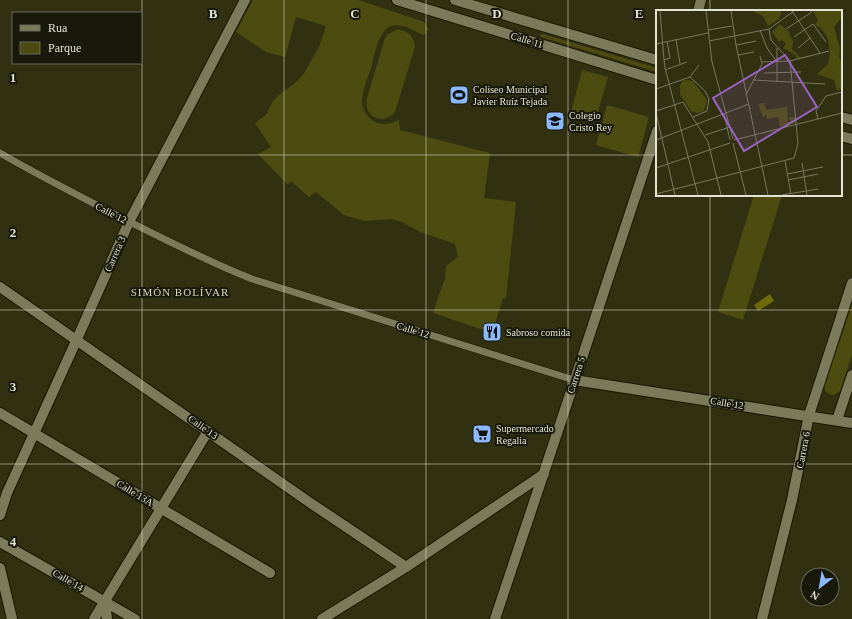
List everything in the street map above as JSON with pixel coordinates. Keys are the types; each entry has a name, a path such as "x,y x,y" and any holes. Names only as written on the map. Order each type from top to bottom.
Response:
{"street":[{"name":"Carrera 3","path":"0,515 7,493 129,222 245,0"},
{"name":"Calle 11","path":"397,0 656,80"},
{"name":"Calle 11","path":"455,0 656,60"},
{"path":"698,10 702,0"},
{"path":"521,38 526,21"},
{"path":"842,117 852,120"},
{"name":"Carrera 5","path":"495,619 656,133"},
{"path":"842,136 852,139"},
{"name":"Carrera 6","path":"762,619 792,500 809,415 852,283"},
{"name":"Calle 13","path":"0,287 309,502 406,567"},
{"path":"837,420 852,375"},
{"name":"Calle 12","path":"574,380 809,415 852,423"},
{"name":"Calle 13A","path":"0,413 270,573"},
{"path":"94,619 208,431"},
{"path":"322,619 406,567 544,474"},
{"name":"Calle 14","path":"0,542 135,619"},
{"path":"0,568 12,619"},
{"path":"105,602 107,619"}],"lane":[{"name":"Calle 12","path":"0,153 39,176 183,250 216,265 259,282 574,380"}],"green space":[{"path":"253,0 358,0 424,22 428,29 424,35 407,27 398,25 394,25 385,30 377,46 366,81 362,103 364,111 367,115 377,123 387,124 399,120 400,130 490,153 484,198 516,202 506,298 503,298 492,333 433,313 445,278 446,266 458,257 455,244 420,232 402,222 391,219 364,221 344,215 316,192 309,197 291,181 288,185 258,154 271,147 255,123 266,115 273,101 279,95 303,75 319,47 326,26 296,17 285,57 266,52 236,32"},
{"path":"398,29 405,31 410,35 415,47 395,112 390,116 379,119 368,110 367,98 385,38 388,34"},
{"path":"543,34 656,68 656,72 541,37 540,35"},
{"path":"582,70 608,77 596,119 571,112"},
{"path":"607,105 649,117 638,157 596,145"},
{"path":"754,196 782,196 743,320 718,312"},
{"path":"852,305 852,355 840,391 834,395 831,395 825,391 825,384"}],"shaded area":[{"path":"770,294 774,301 758,311 754,305"}],"place":[{"name":"Coliseo Municipal Javier Ruíz Tejada","path":"459,95"},
{"name":"Colegio Cristo Rey","path":"555,121"},
{"name":"Sabroso comida","path":"492,332"},
{"name":"Supermercado Regalia","path":"482,434"}],"district":[{"name":"SIMÓN BOLÍVAR","path":"180,292"}]}
